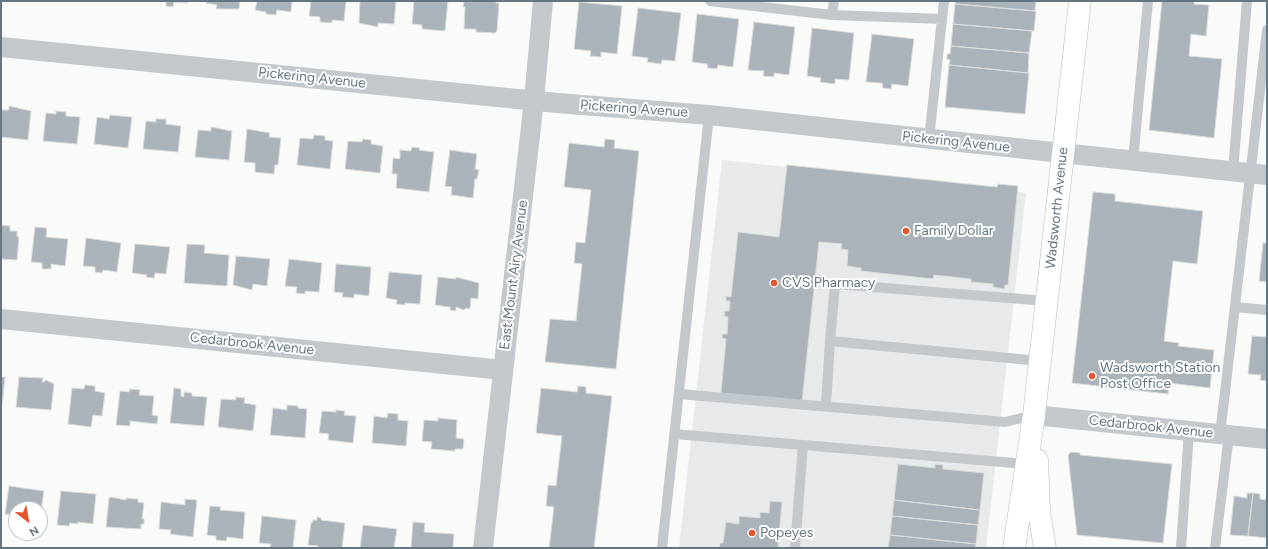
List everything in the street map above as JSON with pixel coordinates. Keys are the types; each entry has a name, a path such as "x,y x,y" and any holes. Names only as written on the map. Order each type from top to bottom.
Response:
{"main road":[{"name":"Wadsworth Avenue","path":"1014,547 1034,415 1080,1"},
{"name":"Wadsworth Avenue","path":"1034,415 1039,512 1045,548"}],"street":[{"name":"East Mount Airy Avenue","path":"483,548 534,100 543,1"},
{"name":"Pickering Avenue","path":"1,47 534,100 709,115 1250,173"},
{"name":"Cedarbrook Avenue","path":"1,319 503,370"},
{"name":"Cedarbrook Avenue","path":"1034,415 1267,440"}],"lane":[{"path":"710,1 832,15 942,19"},
{"path":"832,15 834,1"},
{"path":"929,139 944,1"},
{"path":"1133,161 1148,1"},
{"path":"1247,1 1250,173"},
{"path":"1214,548 1235,307 1250,173 1266,54 1267,30"},
{"path":"662,548 709,115"},
{"path":"826,406 835,284 1046,301"},
{"path":"1235,307 1267,310"},
{"path":"830,341 1040,361"},
{"path":"679,394 1005,422 1034,415"},
{"path":"1181,548 1188,431"},
{"path":"674,434 1026,464"},
{"path":"795,548 804,445"}],"shaded area":[{"path":"722,160 1026,193 986,548 679,548"}],"building":[{"path":"166,1 188,1 188,3 174,2 173,7 166,6"},
{"path":"206,1 240,1 239,9 216,9 217,5 206,3"},
{"path":"257,1 292,1 291,12 277,10 276,15 266,14 266,12 255,10"},
{"path":"311,1 346,1 344,21 332,20 332,23 320,22 320,17 309,16"},
{"path":"360,1 396,1 394,24 378,23 378,27 359,23"},
{"path":"414,1 448,1 445,31 422,29 422,25 412,24"},
{"path":"464,1 496,1 496,3 499,3 497,31 495,33 476,32 476,29 464,29"},
{"path":"956,1 1036,1 1035,11 955,4"},
{"path":"1162,1 1194,1 1194,4 1209,5 1206,36 1191,34 1189,56 1222,59 1214,138 1149,130"},
{"path":"579,2 622,6 617,54 601,52 601,57 590,56 591,51 574,49"},
{"path":"955,4 1036,11 1034,31 953,24"},
{"path":"638,8 681,13 675,61 662,60 661,64 647,62 648,58 632,56"},
{"path":"697,14 739,19 733,67 718,65 717,69 708,68 707,64 692,62"},
{"path":"754,22 795,27 789,75 774,73 774,77 763,76 764,71 748,70"},
{"path":"953,24 1032,31 1029,53 951,46"},
{"path":"812,28 854,33 849,80 835,79 835,84 820,82 821,78 807,76"},
{"path":"872,34 914,39 908,86 892,84 891,89 883,88 882,83 866,82"},
{"path":"951,46 1029,53 1028,73 949,65 950,60 947,59 947,54 950,54"},
{"path":"949,65 1029,73 1025,114 945,107"},
{"path":"9,106 31,111 28,140 1,137 1,110 9,110"},
{"path":"56,111 66,112 66,116 80,117 77,144 43,141 46,113 56,114"},
{"path":"110,115 132,117 128,148 94,144 97,117 109,119"},
{"path":"156,119 166,119 166,124 181,126 178,152 143,149 146,121 156,122"},
{"path":"211,127 232,131 229,160 195,157 198,130 211,131"},
{"path":"247,129 270,133 269,137 281,138 278,165 275,165 274,174 255,172 255,163 244,162"},
{"path":"314,135 325,136 325,140 333,141 330,169 297,165 300,138 313,139"},
{"path":"363,139 371,140 371,144 383,146 380,173 345,169 348,141 362,142"},
{"path":"605,139 615,140 614,148 639,151 616,369 545,362 550,319 576,321 582,264 574,263 576,242 585,243 591,190 564,187 569,143 604,147"},
{"path":"412,147 420,148 419,150 434,152 429,192 396,188 397,174 392,174 393,158 400,159 400,150 411,151"},
{"path":"450,150 477,154 475,169 479,170 477,179 475,179 473,198 451,195 452,187 445,186"},
{"name":"CVS Pharmacy","path":"787,165 997,187 998,184 1018,186 1008,285 1005,285 1004,289 993,287 993,284 971,282 971,279 934,275 933,279 861,271 861,268 847,266 848,250 841,249 842,244 819,242 802,402 721,393 726,339 722,338 722,334 727,334 728,317 724,316 725,311 729,311 730,301 726,301 726,296 731,297 738,232 779,237"},
{"path":"1093,192 1115,194 1115,201 1203,211 1197,264 1173,261 1164,341 1179,343 1178,346 1214,350 1210,388 1169,383 1168,394 1072,383"},
{"path":"1,225 10,226 10,231 17,231 17,237 19,237 17,260 1,259"},
{"path":"35,227 47,228 46,237 68,239 65,266 51,264 51,269 42,269 42,263 31,262"},
{"path":"86,238 121,243 117,272 103,270 102,273 95,272 95,267 83,266"},
{"path":"1263,243 1267,243 1267,282 1259,281"},
{"path":"135,244 170,247 166,274 155,273 154,278 146,277 147,275 132,273"},
{"path":"187,244 205,245 204,253 229,255 227,286 184,283"},
{"path":"236,256 270,259 267,286 253,284 252,290 233,285"},
{"path":"289,259 322,263 319,292 305,291 305,294 296,293 297,287 285,286"},
{"path":"336,264 371,267 369,296 354,294 354,298 342,297 343,293 334,292"},
{"path":"389,272 422,275 420,304 396,304 397,300 386,298"},
{"path":"438,277 456,279 456,277 479,283 478,299 471,298 470,309 466,308 464,310 456,307 456,311 450,310 450,307 435,305"},
{"path":"1252,336 1267,337 1267,381 1260,380 1261,375 1248,374"},
{"path":"1,377 5,377 2,406 1,406"},
{"path":"19,377 43,378 42,383 46,380 54,384 51,410 16,407"},
{"path":"85,385 95,386 95,391 105,393 102,416 93,415 91,427 68,424 72,388 84,389"},
{"path":"578,386 586,387 586,393 612,396 594,548 549,548 554,507 546,506 548,485 556,486 562,436 536,433 541,388 577,392"},
{"path":"174,388 181,389 181,396 184,397 184,392 192,393 192,396 207,397 204,426 170,423"},
{"path":"130,389 140,390 139,395 154,396 152,415 158,416 157,424 130,421 130,426 116,425 120,391 129,392"},
{"path":"236,397 245,398 244,403 256,405 253,431 218,427 221,399 236,400"},
{"path":"287,405 307,409 305,438 270,435 273,408 287,410"},
{"path":"336,410 345,411 344,415 356,416 353,443 328,440 329,434 319,433 322,411 336,412"},
{"path":"388,413 398,414 398,420 408,421 406,446 372,443 374,416 387,418"},
{"path":"438,418 457,420 456,438 464,439 463,449 455,449 455,451 431,449 432,442 422,441 424,420 438,421"},
{"path":"1071,452 1080,453 1080,455 1172,464 1163,543 1077,535 1068,455"},
{"path":"898,464 935,468 935,464 943,465 943,469 984,473 980,510 894,500"},
{"path":"9,486 44,491 43,501 8,501 8,514 5,514"},
{"path":"61,491 96,494 93,524 78,522 78,524 70,523 69,526 57,525"},
{"path":"1247,493 1253,493 1248,536 1230,535 1234,496 1247,498"},
{"path":"1253,493 1260,494 1260,499 1267,500 1267,538 1248,536"},
{"path":"111,497 126,500 126,498 138,499 138,502 144,503 142,519 144,519 144,524 141,524 141,529 106,527 109,498"},
{"path":"185,499 197,500 193,537 170,534 171,530 159,529 161,502 185,505"},
{"path":"894,500 980,510 978,525 892,516"},
{"name":"Popeyes","path":"770,501 782,502 778,548 719,548 720,543 723,543 726,522 739,524 739,516 760,518 760,512 769,513"},
{"path":"210,506 221,507 220,510 245,512 243,539 227,537 226,541 216,540 216,536 207,535"},
{"path":"262,516 296,520 293,548 270,548 271,544 259,543"},
{"path":"892,516 978,525 976,544 890,535"},
{"path":"317,517 321,518 321,520 345,523 342,548 318,548 318,546 308,545 311,523 313,520 317,520"},
{"path":"413,522 425,523 424,532 454,534 453,548 411,548"},
{"path":"363,525 397,529 394,548 360,548"},
{"path":"890,535 976,544 975,548 888,548"}],"place":[{"name":"Family Dollar","path":"906,231"},
{"name":"CVS Pharmacy","path":"774,283"},
{"name":"Wadsworth Station Post Office","path":"1092,376"},
{"name":"Popeyes","path":"752,533"}]}
